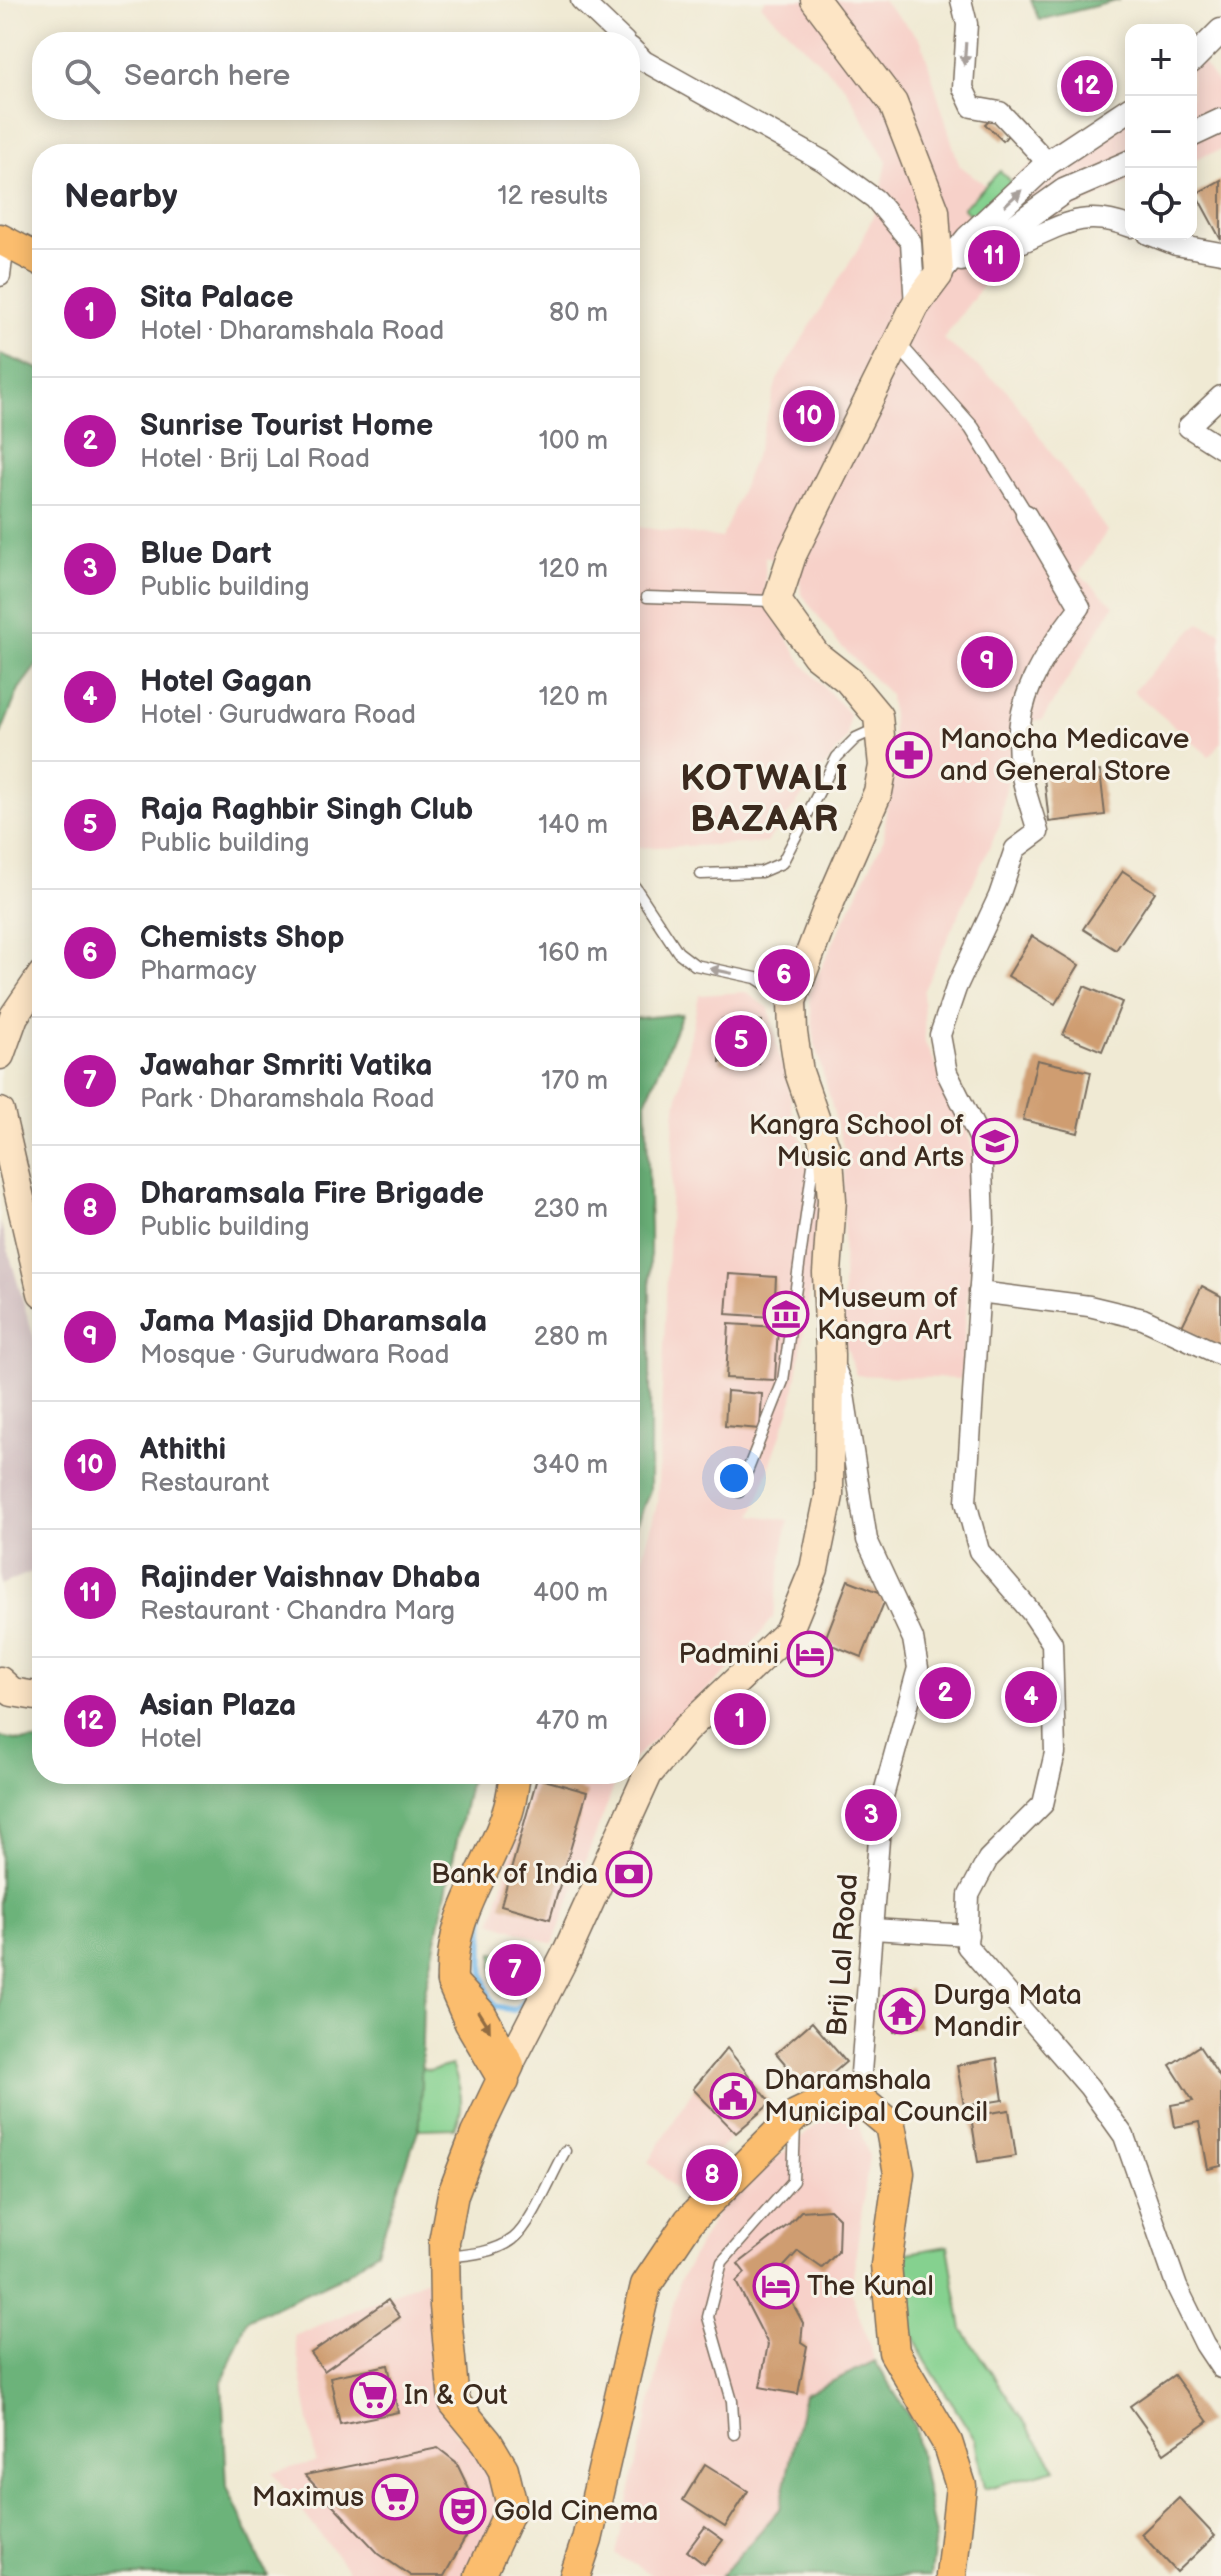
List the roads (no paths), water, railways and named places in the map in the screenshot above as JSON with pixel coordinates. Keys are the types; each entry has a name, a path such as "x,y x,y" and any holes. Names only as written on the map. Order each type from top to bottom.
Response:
{"main road":[{"path":"480,2576 512,2506 503,2469 487,2442 454,2402 447,2338 444,2258 453,2194 476,2134 566,1954 648,1774 685,1730 788,1632 814,1569 829,1496 827,1273 832,1200 829,1158 799,1072 792,1001 827,909 878,792 883,766 878,716 848,680 816,655 777,601 792,555 915,306 939,274 935,211 893,103 815,0"},
{"path":"2,240 32,256"},
{"path":"0,1055 14,1016 32,990"},
{"path":"0,1112 32,1250"},
{"path":"0,1681 12,1692 32,1695"},
{"path":"506,2073 470,2023 452,1982 451,1956 456,1929 509,1810 513,1784"},
{"path":"575,2576 587,2540 646,2285 689,2221 796,2115 821,2103 859,2099 890,2125 899,2173 886,2265 894,2352 947,2442 961,2486 951,2576"}],"street":[{"path":"581,0 615,32"},
{"path":"961,0 967,24 963,88 972,107 1000,112 1048,163"},
{"path":"1197,55 1221,31"},
{"path":"640,57 823,161 875,199 911,242 915,306"},
{"path":"939,274 968,238 1048,163 1125,112"},
{"path":"1197,132 1221,121"},
{"path":"939,274 1004,234 1064,191 1125,165"},
{"path":"1004,234 1008,232 1023,242 1079,218 1113,220 1125,225"},
{"path":"0,276 2,240"},
{"path":"1163,240 1221,253"},
{"path":"898,344 972,428 1080,607 1050,645 1039,665 1017,729 1020,767 1038,832 1015,849 999,896 956,988 940,1035 947,1073 981,1141 984,1223 966,1502 979,1551 1032,1613 1052,1643 1055,1753 1043,1804 988,1859 969,1895 967,1946 1089,2087 1124,2136 1177,2287 1205,2344 1221,2368"},
{"path":"1221,396 1188,427 1221,448"},
{"path":"979,1292 1089,1306 1143,1319 1221,1355"},
{"name":"Brij Lal Road","path":"830,1356 843,1388 867,1540 913,1639 918,1668 882,1800 859,2099"},
{"path":"873,1929 968,1935"}],"lane":[{"path":"647,597 777,601"},
{"path":"701,874 761,872 782,863 837,757 856,738 880,727"},
{"path":"640,895 678,952 695,965 756,978 792,1001"},
{"path":"739,1492 783,1381 813,1165"},
{"path":"734,2434 732,2401 708,2317 722,2262 793,2181 796,2115"},
{"path":"444,2258 481,2253 512,2241 527,2226 565,2151"}],"waterway":[{"path":"485,1896 483,1966 488,1994 494,2006 514,2010 524,2002 532,1986"}],"place":[{"name":"Asian Plaza","path":"1087,86"},
{"name":"Rajinder Vaishnav Dhaba","path":"994,256"},
{"name":"Athithi","path":"809,416"},
{"name":"Jama Masjid Dharamsala","path":"987,662"},
{"name":"Manocha Medicave and General Store","path":"909,755"},
{"name":"Chemists Shop","path":"784,975"},
{"name":"Raja Raghbir Singh Club","path":"741,1041"},
{"name":"Kangra School of Music and Arts","path":"995,1141"},
{"name":"Museum of Kangra Art","path":"786,1314"},
{"name":"Padmini","path":"810,1654"},
{"name":"Sunrise Tourist Home","path":"945,1693"},
{"name":"Hotel Gagan","path":"1031,1697"},
{"name":"Sita Palace","path":"740,1719"},
{"name":"Blue Dart","path":"871,1815"},
{"name":"Bank of India","path":"629,1874"},
{"name":"Jawahar Smriti Vatika","path":"515,1970"},
{"name":"Durga Mata Mandir","path":"902,2011"},
{"name":"Dharamshala Municipal Council","path":"733,2096"},
{"name":"Dharamsala Fire Brigade","path":"712,2175"},
{"name":"The Kunal","path":"776,2286"},
{"name":"In & Out","path":"373,2395"},
{"name":"Maximus","path":"395,2497"},
{"name":"Gold Cinema","path":"463,2511"}],"district":[{"name":"KOTWALI BAZAAR","path":"765,800"}]}
